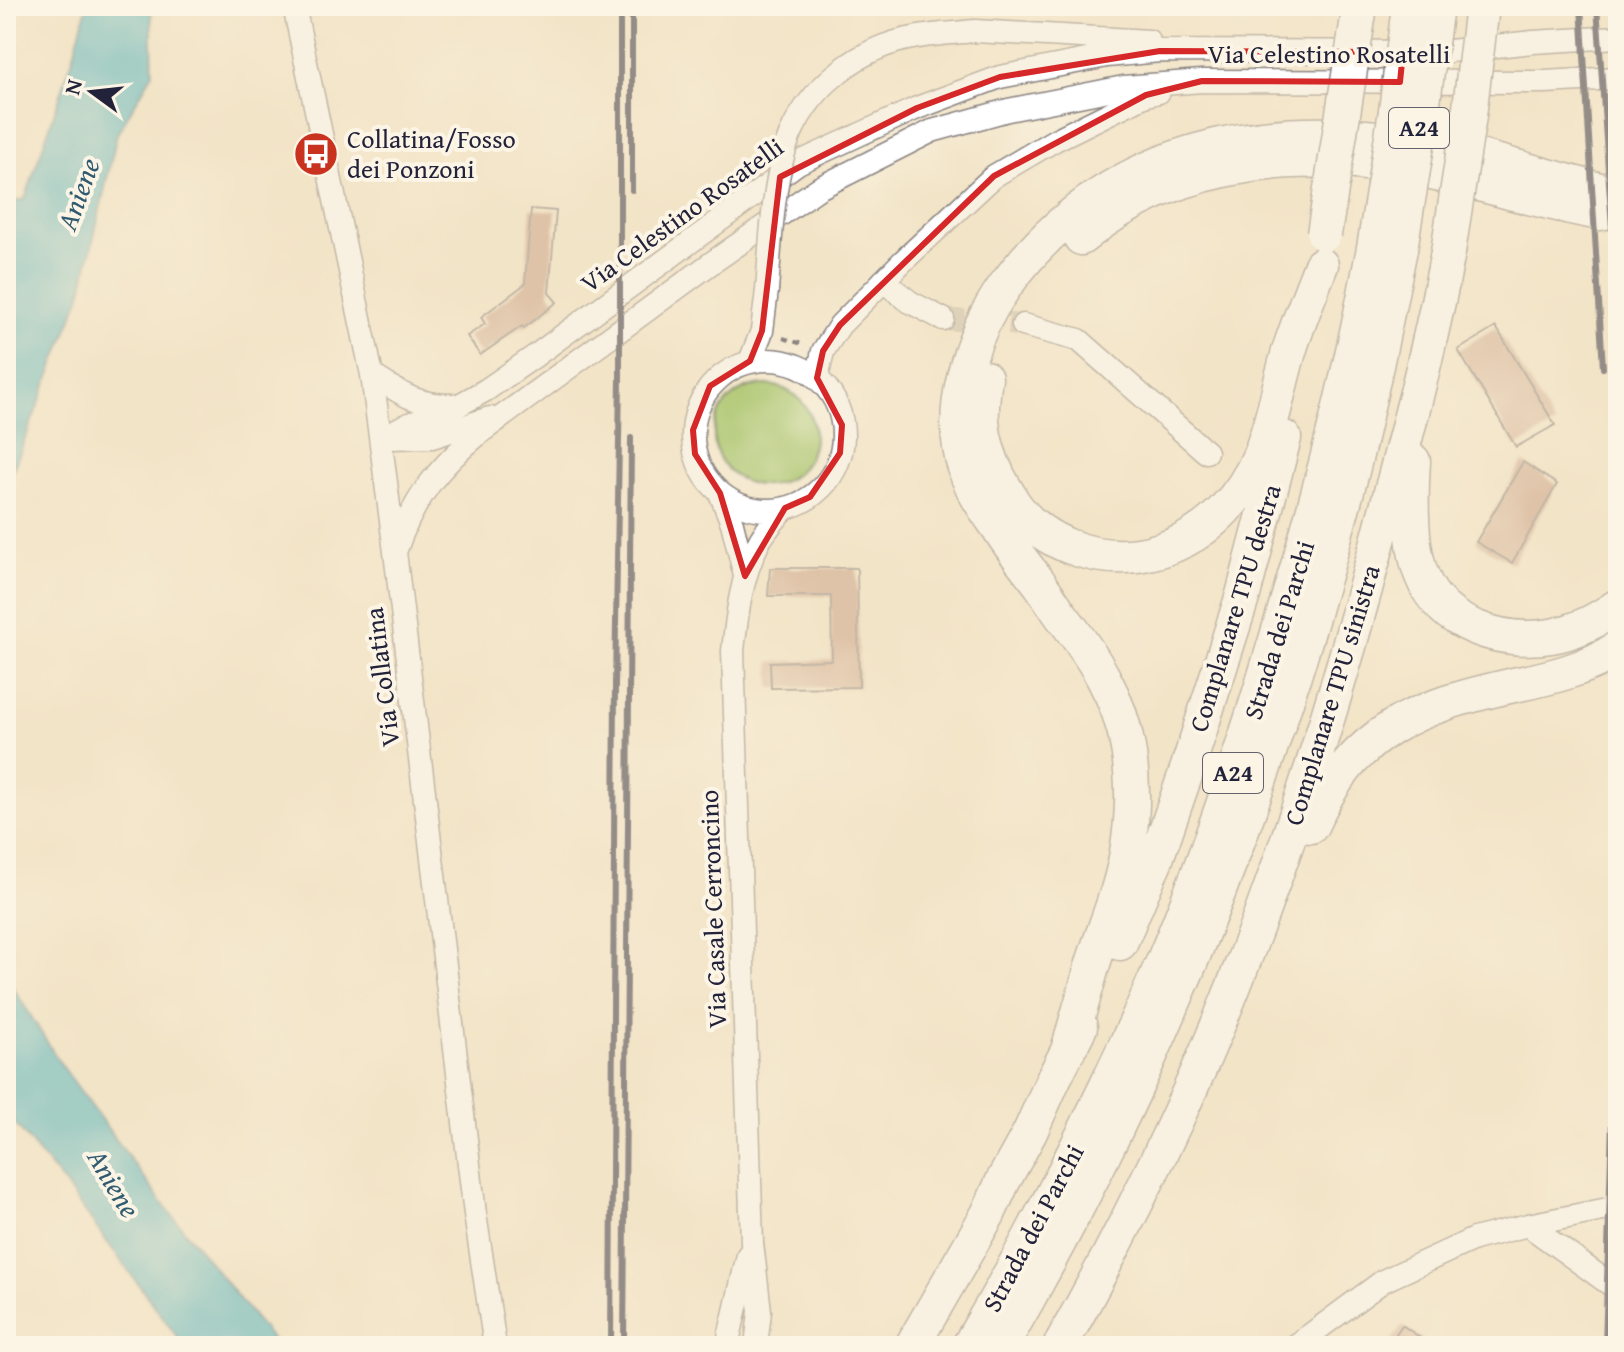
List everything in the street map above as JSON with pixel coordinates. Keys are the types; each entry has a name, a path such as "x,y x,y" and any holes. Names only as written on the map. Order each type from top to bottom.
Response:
{"highway":[{"name":"Complanare TPU destra","path":"912,1346 962,1261 1030,1132 1107,974 1156,859 1206,710 1243,595 1294,397 1322,249 1360,6"},
{"name":"Strada dei Parchi","path":"969,1346 1024,1278 1085,1192 1144,1068 1208,917 1282,714 1344,501 1366,412 1387,246 1396,111 1409,6"},
{"name":"Strada dei Parchi","path":"1387,246 1418,139 1436,6"},
{"name":"Complanare TPU sinistra","path":"1060,1346 1138,1200 1215,1032 1252,939 1318,751 1356,627 1424,369 1448,252 1482,6"},
{"path":"1069,1047 1127,855 1132,775 1123,725 1105,680 1075,632 996,524 966,472 958,436 962,392 972,349 993,303 1038,247 1095,198 1139,172 1172,158 1227,143 1305,136 1399,141 1486,158 1561,181 1618,194"},
{"path":"1322,249 1261,454 1237,496 1221,514 1197,533 1162,551 1130,556 1101,555 1060,542 1032,523 1015,506 993,466 982,421 985,379 996,345 1020,299 1043,273 1093,228 1142,197 1214,171 1279,161 1323,160 1426,172 1618,216"},
{"path":"1424,369 1415,435 1411,500 1417,561 1422,578 1432,594 1466,624 1519,638 1568,632 1618,606"},
{"path":"1215,1032 1258,961 1319,808 1333,783 1352,760 1382,734 1425,710 1452,700 1564,672 1600,659 1618,648"},
{"name":"Strada dei Parchi","path":"1001,1346 1024,1278"}],"street":[{"name":"Via Collatina","path":"294,6 372,375 473,1198 495,1346"},
{"path":"1202,81 1146,95 1055,140 994,176 840,325 823,351 817,378 797,365 774,360 750,361 762,331 773,216 791,133 820,90 847,65 877,49 912,38 975,31 1278,50"},
{"name":"Via Celestino Rosatelli","path":"381,438 480,394 798,163 917,108 1000,77 1107,56 1160,51 1440,52 1618,37"},
{"name":"Via Celestino Rosatelli","path":"395,552 409,517 427,486 455,455 506,413 819,188 932,131 1008,110 1124,87 1202,81 1545,82 1618,78"},
{"path":"883,281 910,302 943,319"},
{"path":"1023,325 1079,340 1206,452"},
{"name":"Via Casale Cerroncino","path":"745,576 732,523 720,493 705,475 695,454 693,430 698,407 710,386 728,371 750,361"},
{"path":"372,375 415,401 459,405"},
{"name":"Via Casale Cerroncino","path":"756,1346 760,1311 752,1243 733,651 738,605 759,541 785,508 810,497 829,478 840,453 842,425 834,399 817,378"},
{"name":"Via Celestino Rosatelli","path":"381,438 432,437 506,413"},
{"path":"720,493 740,505 762,510 785,508"},
{"path":"1295,1346 1383,1281 1474,1239 1618,1207"},
{"path":"1528,1225 1618,1290"},
{"name":"Via Casale Cerroncino","path":"727,1346 752,1243"}],"path":[{"path":"773,335 811,347"}],"highlighted area":[{"path":"1160,51 1403,52 1400,82 1202,81 1146,95 994,176 840,325 823,351 817,378 842,425 840,453 810,497 785,508 745,576 720,493 695,454 693,430 710,386 750,361 762,331 780,177 917,108 1000,77"}],"green space":[{"path":"764,385 783,389 799,400 810,416 814,435 810,454 799,470 783,481 764,485 745,481 729,470 718,454 714,435 718,416 729,400 745,389"}],"water":[{"name":"Aniene","path":"87,6 151,6 153,73 117,134 81,295 6,488 6,204 25,199 72,61"},
{"name":"Aniene","path":"6,976 60,1063 163,1204 277,1346 184,1346 62,1181 6,1113"}],"building":[{"path":"531,209 556,211 549,293 557,302 524,328 522,326 480,355 467,336 485,324 481,317 525,284"},
{"path":"1496,327 1555,425 1516,447 1458,350"},
{"path":"1523,462 1557,484 1512,563 1476,542"},
{"path":"770,568 857,568 859,687 771,688 770,662 832,660 831,596 768,596"},
{"path":"1402,1325 1432,1346 1388,1346"}],"tunnel":[{"path":"943,319 1023,325"}],"railway":[{"path":"611,1346 620,379 620,6"},
{"path":"632,6 632,190"},
{"path":"1581,6 1603,368"},
{"path":"1597,6 1618,352"},
{"path":"624,1346 631,438"},
{"path":"1605,1346 1616,902"}],"place":[{"name":"Collatina/Fosso dei Ponzoni","path":"316,154"}]}
